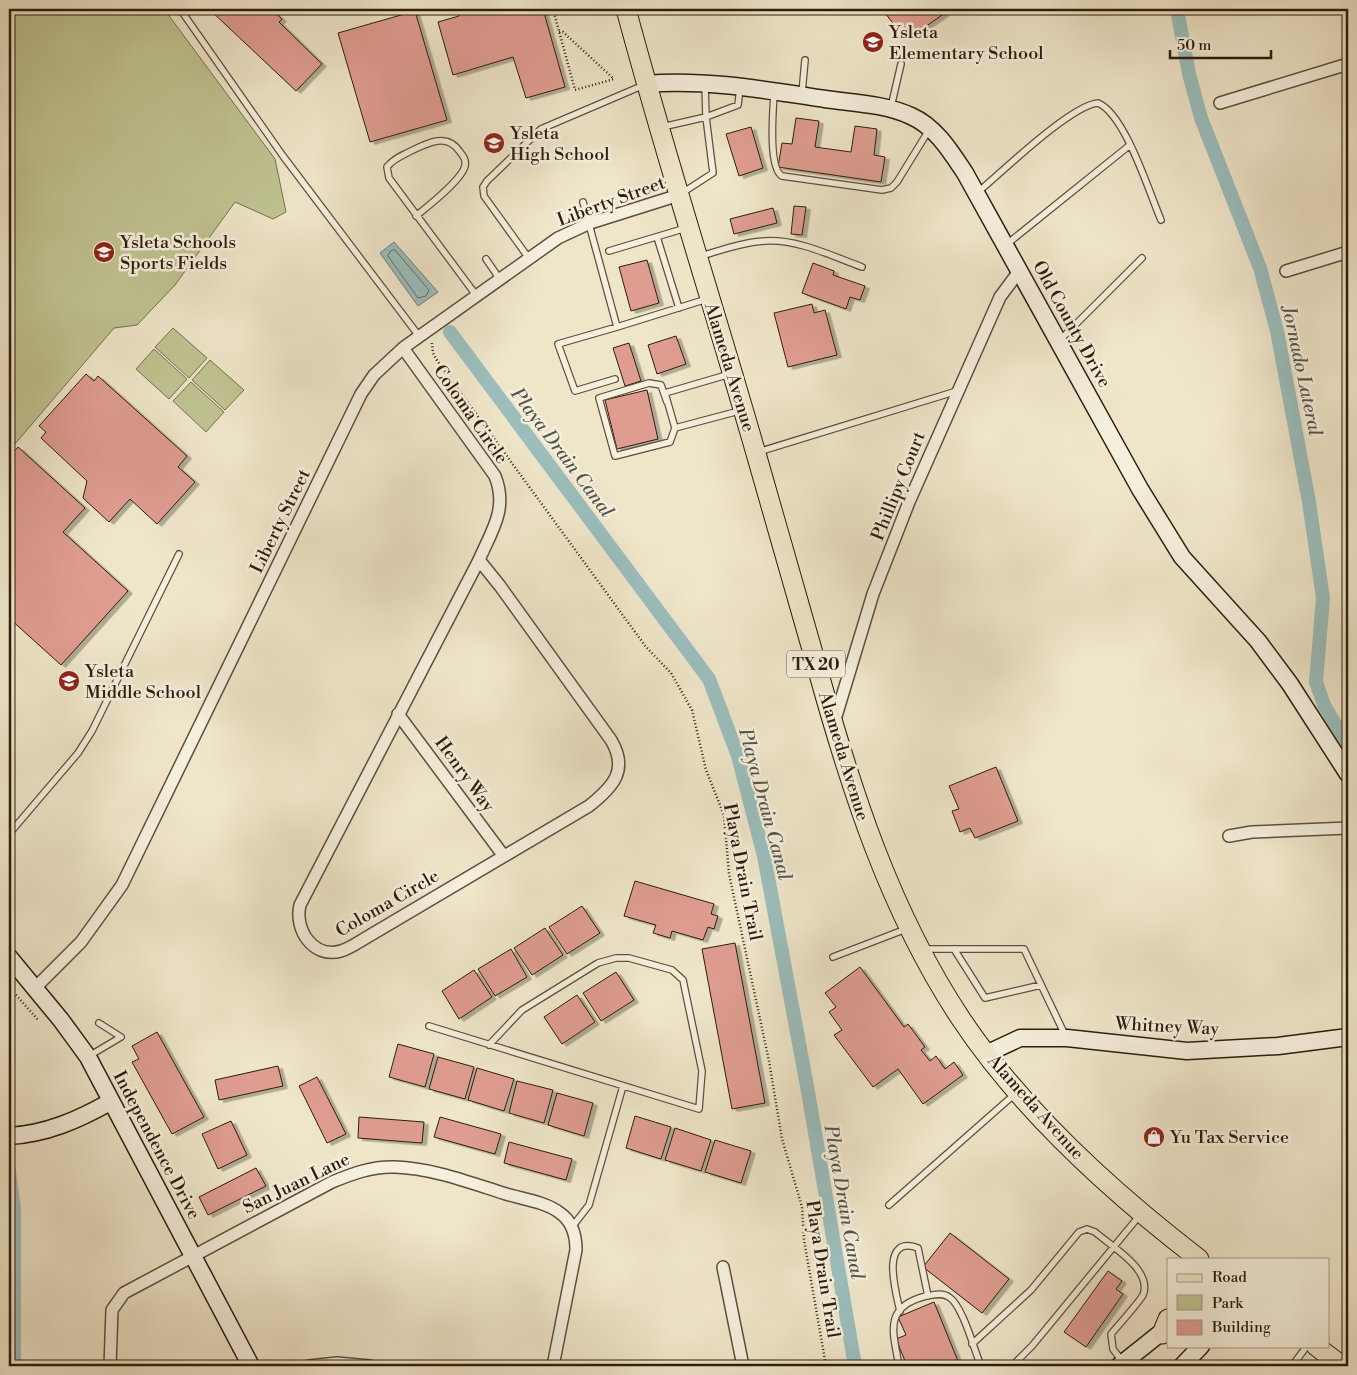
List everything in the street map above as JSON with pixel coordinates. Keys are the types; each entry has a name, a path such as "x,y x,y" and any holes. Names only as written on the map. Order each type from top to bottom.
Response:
{"main road":[{"name":"Alameda Avenue","path":"626,9 646,84 756,453 833,725 859,808 910,927 962,1020 1018,1092 1102,1180 1198,1258"},
{"path":"1165,1233 1175,1258"},
{"path":"1319,1348 1342,1366"}],"street":[{"path":"1220,103 1348,64"},
{"name":"Old County Drive","path":"646,84 679,81 705,83 891,110 912,116 930,129 950,149 976,193 1060,341 1140,489 1182,557 1258,641 1290,684 1348,774"},
{"name":"Liberty Street","path":"35,988 81,942 122,885 361,394 374,375 419,336 528,257 558,238 590,223 679,195"},
{"path":"1286,271 1348,252"},
{"name":"Phillipy Court","path":"833,725 873,594 909,502 1000,297 1020,270"},
{"name":"Coloma Circle","path":"403,348 495,476 500,488 501,501 499,514 479,560 300,905 299,923 302,933 315,946 328,952 343,950 589,806 605,794 616,778 618,758 611,740 506,594 479,560"},
{"name":"Henry Way","path":"398,714 503,855"},
{"path":"1229,836 1252,832 1348,828"},
{"name":"Independence Drive","path":"9,957 88,1057 110,1102 194,1255 251,1366"},
{"name":"Whitney Way","path":"988,1053 1020,1038 1067,1038 1187,1051 1278,1046 1348,1037"},
{"path":"9,1136 25,1135 56,1128 110,1102"},
{"name":"San Juan Lane","path":"110,1366 110,1319 117,1300 124,1294 332,1182 358,1171 375,1168 410,1168 510,1195 559,1212 572,1227"},
{"path":"553,1366 576,1250 572,1227"},
{"path":"723,1267 743,1366"},
{"path":"1121,1365 1166,1327"},
{"path":"1182,1366 1199,1348"},
{"path":"309,1366 337,1363 370,1366"}],"lane":[{"path":"180,9 282,156 419,336"},
{"path":"801,96 805,60"},
{"path":"891,110 901,64"},
{"path":"679,195 713,173 706,117 705,83"},
{"path":"528,257 484,196 483,187 541,129 646,84"},
{"path":"659,127 706,117 738,105 740,87"},
{"path":"774,92 773,154 776,169 782,176 882,190 891,188 897,182 930,129"},
{"path":"976,193 1067,117 1086,105 1098,102 1108,108 1130,145 1161,220"},
{"path":"416,216 452,184 464,168 465,158 455,144 443,140 429,142 391,161 387,167 389,178 416,216 476,295"},
{"path":"1005,245 1130,145"},
{"path":"583,202 617,327"},
{"path":"609,251 688,228"},
{"path":"657,237 679,308"},
{"path":"697,257 748,244 771,241 799,246 862,267"},
{"path":"1060,341 1142,258"},
{"path":"486,259 499,278"},
{"path":"615,379 575,391 558,344 709,299"},
{"path":"667,402 665,394 732,373"},
{"path":"649,383 662,385 667,402 675,428 670,442 615,456 599,398 649,383"},
{"path":"756,453 957,391"},
{"path":"675,428 743,410"},
{"path":"9,834 82,746 179,554"},
{"path":"833,957 910,927"},
{"path":"921,949 1024,949 1067,1038"},
{"path":"954,949 985,998 1041,985"},
{"path":"430,1026 489,1045 699,1109 702,1071 683,980 672,970 629,958 616,958 598,963 522,1010 489,1045"},
{"path":"88,1057 121,1037 100,1023"},
{"path":"572,1227 589,1205 624,1086"},
{"path":"889,1206 1018,1092"},
{"path":"1013,1365 1032,1346 1141,1213"},
{"path":"972,1344 1031,1290 1079,1232 1087,1229 1095,1232 1139,1268 1144,1284 1143,1296 1111,1334 1113,1349 1121,1365"},
{"path":"900,1312 892,1262 894,1253 900,1247 911,1245 918,1248 928,1296"},
{"path":"899,1366 892,1326 906,1304 936,1294 948,1296 957,1306 981,1366"},
{"path":"1292,1366 1306,1348"}],"path":[{"path":"553,9 559,32 575,90 614,79 563,32 559,32"},
{"name":"Playa Drain Trail","path":"432,343 436,359 646,647 671,673 692,710 706,770 724,815 729,874 769,1061 782,1139 802,1207 804,1240 826,1366"},
{"path":"9,987 39,1021"}],"green space":[{"name":"Ysleta Schools Sports Fields","path":"9,9 164,9 275,159 286,212 273,219 235,202 175,285 137,325 114,328 9,451"},
{"path":"173,328 207,358 189,378 155,347"},
{"path":"154,349 187,379 169,399 136,369"},
{"path":"210,360 244,390 225,410 192,380"},
{"path":"191,382 224,412 206,432 173,401"}],"water":[{"path":"394,242 438,292 418,306 380,253"}],"building":[{"path":"209,9 271,9 282,19 279,22 322,64 296,91"},
{"path":"457,9 543,9 565,87 526,98 513,57 453,75 438,22 459,16"},
{"path":"882,9 942,9 945,13 915,34 904,33 895,26"},
{"path":"415,11 447,120 370,142 338,33"},
{"path":"796,118 819,121 815,147 851,152 855,126 877,129 874,155 885,157 881,182 778,167 782,143 792,144"},
{"path":"751,127 763,168 739,176 726,134"},
{"path":"794,206 806,207 802,235 791,234"},
{"path":"773,208 777,223 734,234 730,219"},
{"path":"647,260 659,303 631,311 619,267"},
{"path":"813,263 834,271 833,275 865,286 860,300 850,297 846,309 802,293"},
{"path":"812,304 814,313 825,310 837,355 788,367 774,313"},
{"path":"676,336 686,364 657,374 648,345"},
{"path":"629,343 641,381 625,386 613,348"},
{"path":"86,374 94,381 98,376 187,456 178,467 195,482 157,524 130,499 109,522 83,498 87,481 41,438 46,432 39,426"},
{"path":"647,390 658,439 617,449 605,400"},
{"path":"18,447 85,508 63,532 128,591 61,665 9,618 9,457"},
{"path":"996,767 1018,821 975,838 970,828 960,832 952,811 959,809 949,786"},
{"path":"635,881 714,904 711,914 718,916 714,929 708,927 703,940 672,931 670,938 653,933 656,925 624,916"},
{"path":"582,906 600,933 567,954 549,927"},
{"path":"545,928 563,955 532,975 514,948"},
{"path":"735,943 765,1103 732,1109 702,949"},
{"path":"511,949 527,977 495,996 478,969"},
{"path":"860,967 904,1027 908,1024 925,1047 921,1050 930,1061 936,1056 945,1069 954,1062 963,1075 923,1104 898,1069 873,1087 834,1035 842,1030 829,1012 836,1007 825,993"},
{"path":"474,970 492,997 459,1019 442,991"},
{"path":"616,972 634,1000 601,1021 583,993"},
{"path":"577,995 595,1022 562,1044 544,1017"},
{"path":"157,1032 204,1117 172,1134 132,1062 139,1059 132,1046"},
{"path":"398,1044 434,1054 425,1087 389,1077"},
{"path":"438,1057 474,1067 465,1099 429,1089"},
{"path":"278,1066 283,1086 219,1100 215,1080"},
{"path":"477,1068 514,1079 504,1111 468,1100"},
{"path":"317,1077 346,1134 327,1143 299,1086"},
{"path":"517,1081 553,1090 544,1123 509,1113"},
{"path":"557,1093 593,1103 584,1136 548,1125"},
{"path":"635,1116 671,1127 661,1159 626,1148"},
{"path":"359,1117 424,1122 422,1143 358,1138"},
{"path":"440,1117 501,1134 495,1154 434,1137"},
{"path":"231,1121 247,1155 218,1169 202,1134"},
{"path":"675,1128 711,1140 701,1171 665,1160"},
{"path":"715,1140 751,1151 741,1183 705,1172"},
{"path":"509,1142 572,1159 566,1180 504,1163"},
{"path":"256,1168 266,1186 208,1215 199,1197"},
{"path":"950,1233 1009,1279 982,1313 923,1267"},
{"path":"1108,1271 1122,1281 1116,1289 1123,1294 1086,1347 1064,1332"},
{"path":"934,1302 960,1366 907,1366 896,1339 906,1335 898,1317"}],"waterway":[{"name":"Jornado Lateral","path":"1177,9 1189,74 1201,118 1260,268 1277,331 1309,502 1323,598 1316,682 1324,705 1348,746"},
{"name":"Playa Drain Canal","path":"450,332 709,679 738,756 764,856 807,1086 855,1366"},
{"path":"9,1172 14,1209 14,1366"}],"place":[{"name":"Ysleta Elementary School","path":"873,42"},
{"name":"Ysleta High School","path":"494,143"},
{"name":"Ysleta Schools Sports Fields","path":"104,252"},
{"name":"Ysleta Middle School","path":"69,681"},
{"name":"Yu Tax Service","path":"1154,1137"}]}
